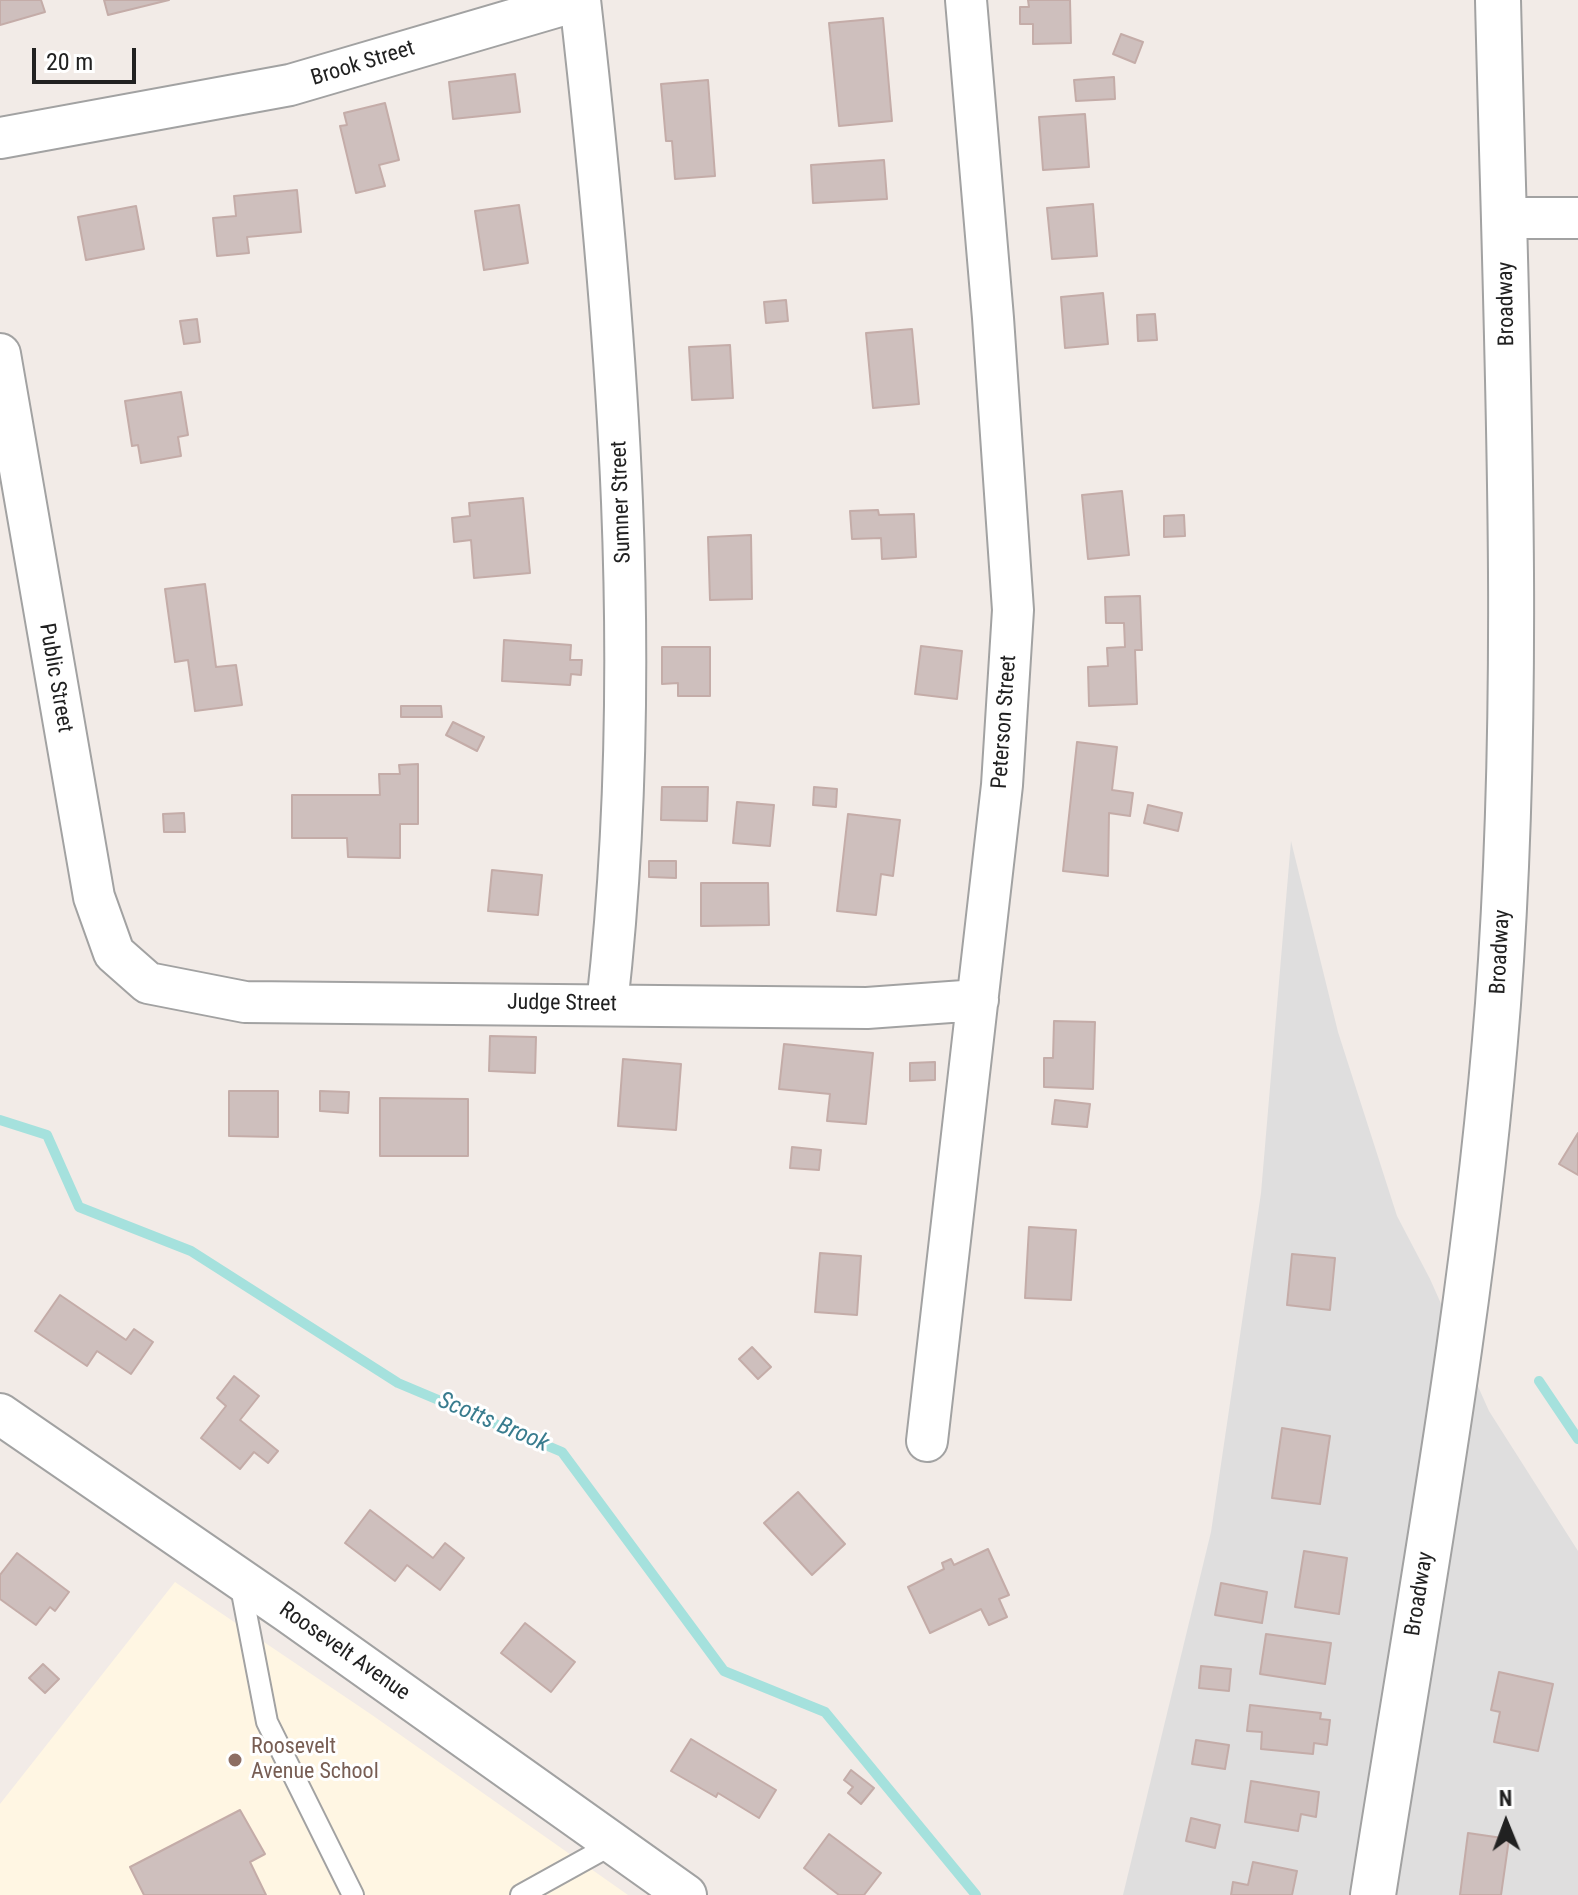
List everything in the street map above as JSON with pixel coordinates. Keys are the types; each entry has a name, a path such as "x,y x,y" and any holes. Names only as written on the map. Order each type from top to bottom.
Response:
{"street":[{"name":"Brook Street","path":"0,138 290,85 580,0"},
{"name":"Sumner Street","path":"580,0 601,184 622,465 627,712 607,1005"},
{"name":"Peterson Street","path":"927,1441 1002,785 1013,610 993,318 966,0"},
{"name":"Broadway","path":"1373,1895 1459,1346 1498,1006 1508,840 1512,656 1498,0"},
{"path":"1505,218 1578,218"},
{"name":"Public Street","path":"0,354 94,897 114,953 148,983"},
{"name":"Judge Street","path":"148,983 245,1002 867,1008 978,1000"},
{"name":"Roosevelt Avenue","path":"0,1415 239,1578 686,1895"}],"lane":[{"path":"239,1578 267,1722 353,1895"},
{"path":"521,1895 613,1844"}],"shaded area":[{"path":"1291,841 1338,1032 1397,1216 1430,1279 1489,1411 1578,1551 1578,1895 1123,1895 1211,1532 1261,1193"},
{"name":"Roosevelt Avenue School","path":"175,1582 372,1715 628,1895 0,1895 0,1804"}],"building":[{"path":"0,0 41,0 45,12 0,25"},
{"path":"104,0 169,0 108,15"},
{"path":"1028,0 1070,0 1071,43 1033,44 1033,24 1020,24 1020,7 1029,7"},
{"path":"883,18 892,121 839,126 829,23"},
{"path":"1121,34 1143,42 1135,63 1113,54"},
{"path":"515,74 520,112 453,119 449,82"},
{"path":"1114,77 1115,99 1076,101 1074,80"},
{"path":"708,80 715,176 675,179 672,141 666,141 661,84"},
{"path":"385,103 399,160 379,165 385,186 356,193 340,126 347,125 344,113"},
{"path":"1085,114 1089,167 1043,170 1039,117"},
{"path":"884,160 887,199 813,203 811,165"},
{"path":"297,190 301,232 247,237 249,253 217,256 213,218 236,216 234,196"},
{"path":"1093,204 1097,256 1052,259 1047,208"},
{"path":"519,205 528,263 484,270 475,211"},
{"path":"136,206 144,249 86,260 78,217"},
{"path":"1103,293 1108,344 1065,348 1061,297"},
{"path":"786,300 788,321 766,323 764,302"},
{"path":"1155,314 1157,340 1138,341 1137,315"},
{"path":"197,319 200,342 184,344 180,321"},
{"path":"912,329 919,404 873,408 866,333"},
{"path":"730,345 733,398 692,400 689,347"},
{"path":"181,392 188,435 178,437 181,456 141,463 138,445 132,446 125,401"},
{"path":"1122,491 1129,555 1088,559 1082,495"},
{"path":"523,498 530,573 474,578 471,540 454,542 452,518 470,516 469,503"},
{"path":"878,510 879,515 914,514 916,557 882,559 881,538 852,539 850,511"},
{"path":"1184,515 1185,536 1164,537 1164,516"},
{"path":"751,535 752,599 710,600 708,537"},
{"path":"205,584 216,667 236,665 242,705 195,711 188,660 175,662 165,589"},
{"path":"1140,596 1142,650 1135,650 1137,704 1089,706 1088,667 1108,666 1107,648 1125,647 1124,623 1106,623 1105,597"},
{"path":"504,640 571,645 570,660 582,660 581,675 571,674 570,685 502,681"},
{"path":"921,646 962,651 957,699 915,694"},
{"path":"662,647 710,647 710,696 678,696 678,683 662,684"},
{"path":"401,706 441,706 442,717 401,717"},
{"path":"453,722 484,737 477,751 446,735"},
{"path":"1077,742 1117,747 1112,790 1133,793 1130,816 1109,813 1108,876 1063,871"},
{"path":"418,764 418,824 400,824 400,858 348,857 347,838 292,838 292,795 380,795 379,774 400,774 399,765"},
{"path":"662,787 708,787 707,821 661,820"},
{"path":"814,787 837,789 836,807 813,805"},
{"path":"737,802 774,805 770,846 733,843"},
{"path":"1148,805 1182,813 1178,831 1144,823"},
{"path":"184,813 185,832 164,832 163,814"},
{"path":"848,814 900,820 893,876 881,874 876,915 837,911"},
{"path":"649,861 676,861 676,878 649,877"},
{"path":"492,870 542,875 538,915 488,911"},
{"path":"701,883 768,883 769,925 701,926"},
{"path":"1054,1021 1095,1022 1093,1089 1044,1087 1044,1058 1053,1058"},
{"path":"490,1036 536,1037 535,1073 489,1071"},
{"path":"784,1044 873,1053 866,1124 827,1121 830,1094 779,1089"},
{"path":"623,1059 681,1064 676,1130 618,1126"},
{"path":"935,1062 935,1080 910,1081 910,1063"},
{"path":"229,1091 278,1091 278,1137 229,1136"},
{"path":"320,1091 349,1092 348,1113 320,1111"},
{"path":"380,1098 468,1099 468,1156 380,1156"},
{"path":"1055,1100 1090,1104 1087,1127 1052,1124"},
{"path":"1578,1133 1578,1175 1559,1164"},
{"path":"792,1147 821,1150 819,1170 790,1168"},
{"path":"1029,1227 1076,1230 1071,1300 1025,1298"},
{"path":"820,1253 861,1256 857,1315 815,1312"},
{"path":"1292,1254 1335,1258 1330,1310 1287,1305"},
{"path":"60,1295 126,1340 134,1329 153,1342 131,1374 97,1351 87,1366 35,1331"},
{"path":"752,1347 771,1367 758,1379 739,1359"},
{"path":"234,1376 259,1396 240,1420 278,1451 268,1463 254,1452 240,1469 201,1438 226,1406 217,1398"},
{"path":"1282,1428 1330,1436 1320,1504 1272,1498"},
{"path":"798,1492 845,1544 812,1575 764,1523"},
{"path":"370,1510 433,1558 445,1543 464,1558 440,1590 407,1565 395,1581 345,1543"},
{"path":"988,1549 1009,1595 999,1599 1007,1617 989,1625 981,1609 930,1633 908,1587 944,1569 942,1563 951,1559 954,1565"},
{"path":"1304,1551 1347,1558 1339,1614 1295,1607"},
{"path":"17,1553 69,1592 55,1611 50,1607 36,1625 0,1599 0,1575"},
{"path":"1221,1583 1267,1592 1262,1623 1215,1615"},
{"path":"525,1623 575,1662 551,1692 501,1653"},
{"path":"1266,1634 1331,1643 1325,1684 1260,1674"},
{"path":"43,1664 59,1679 45,1693 29,1678"},
{"path":"1201,1666 1231,1669 1229,1691 1199,1688"},
{"path":"1499,1672 1553,1684 1538,1751 1494,1742 1500,1712 1491,1710"},
{"path":"1250,1705 1321,1713 1320,1719 1330,1720 1327,1745 1314,1743 1313,1754 1261,1749 1262,1732 1247,1731"},
{"path":"691,1739 776,1790 759,1818 718,1793 716,1797 671,1771"},
{"path":"1196,1740 1229,1745 1225,1769 1192,1764"},
{"path":"851,1770 874,1788 861,1804 848,1793 853,1787 844,1780"},
{"path":"1251,1781 1319,1792 1316,1817 1301,1814 1298,1831 1245,1822"},
{"path":"240,1810 265,1854 250,1862 266,1895 144,1895 130,1867"},
{"path":"1191,1818 1220,1825 1215,1848 1186,1841"},
{"path":"1468,1833 1509,1839 1501,1895 1460,1895"},
{"path":"829,1834 881,1873 864,1895 839,1895 804,1868"},
{"path":"1253,1862 1297,1871 1292,1895 1231,1895 1233,1882 1248,1885"}],"waterway":[{"name":"Scotts Brook","path":"0,1120 47,1135 79,1207 191,1251 398,1383 562,1452 724,1671 825,1712 976,1895"},
{"path":"1539,1381 1578,1439"}],"place":[{"name":"Roosevelt Avenue School","path":"235,1760"}]}
